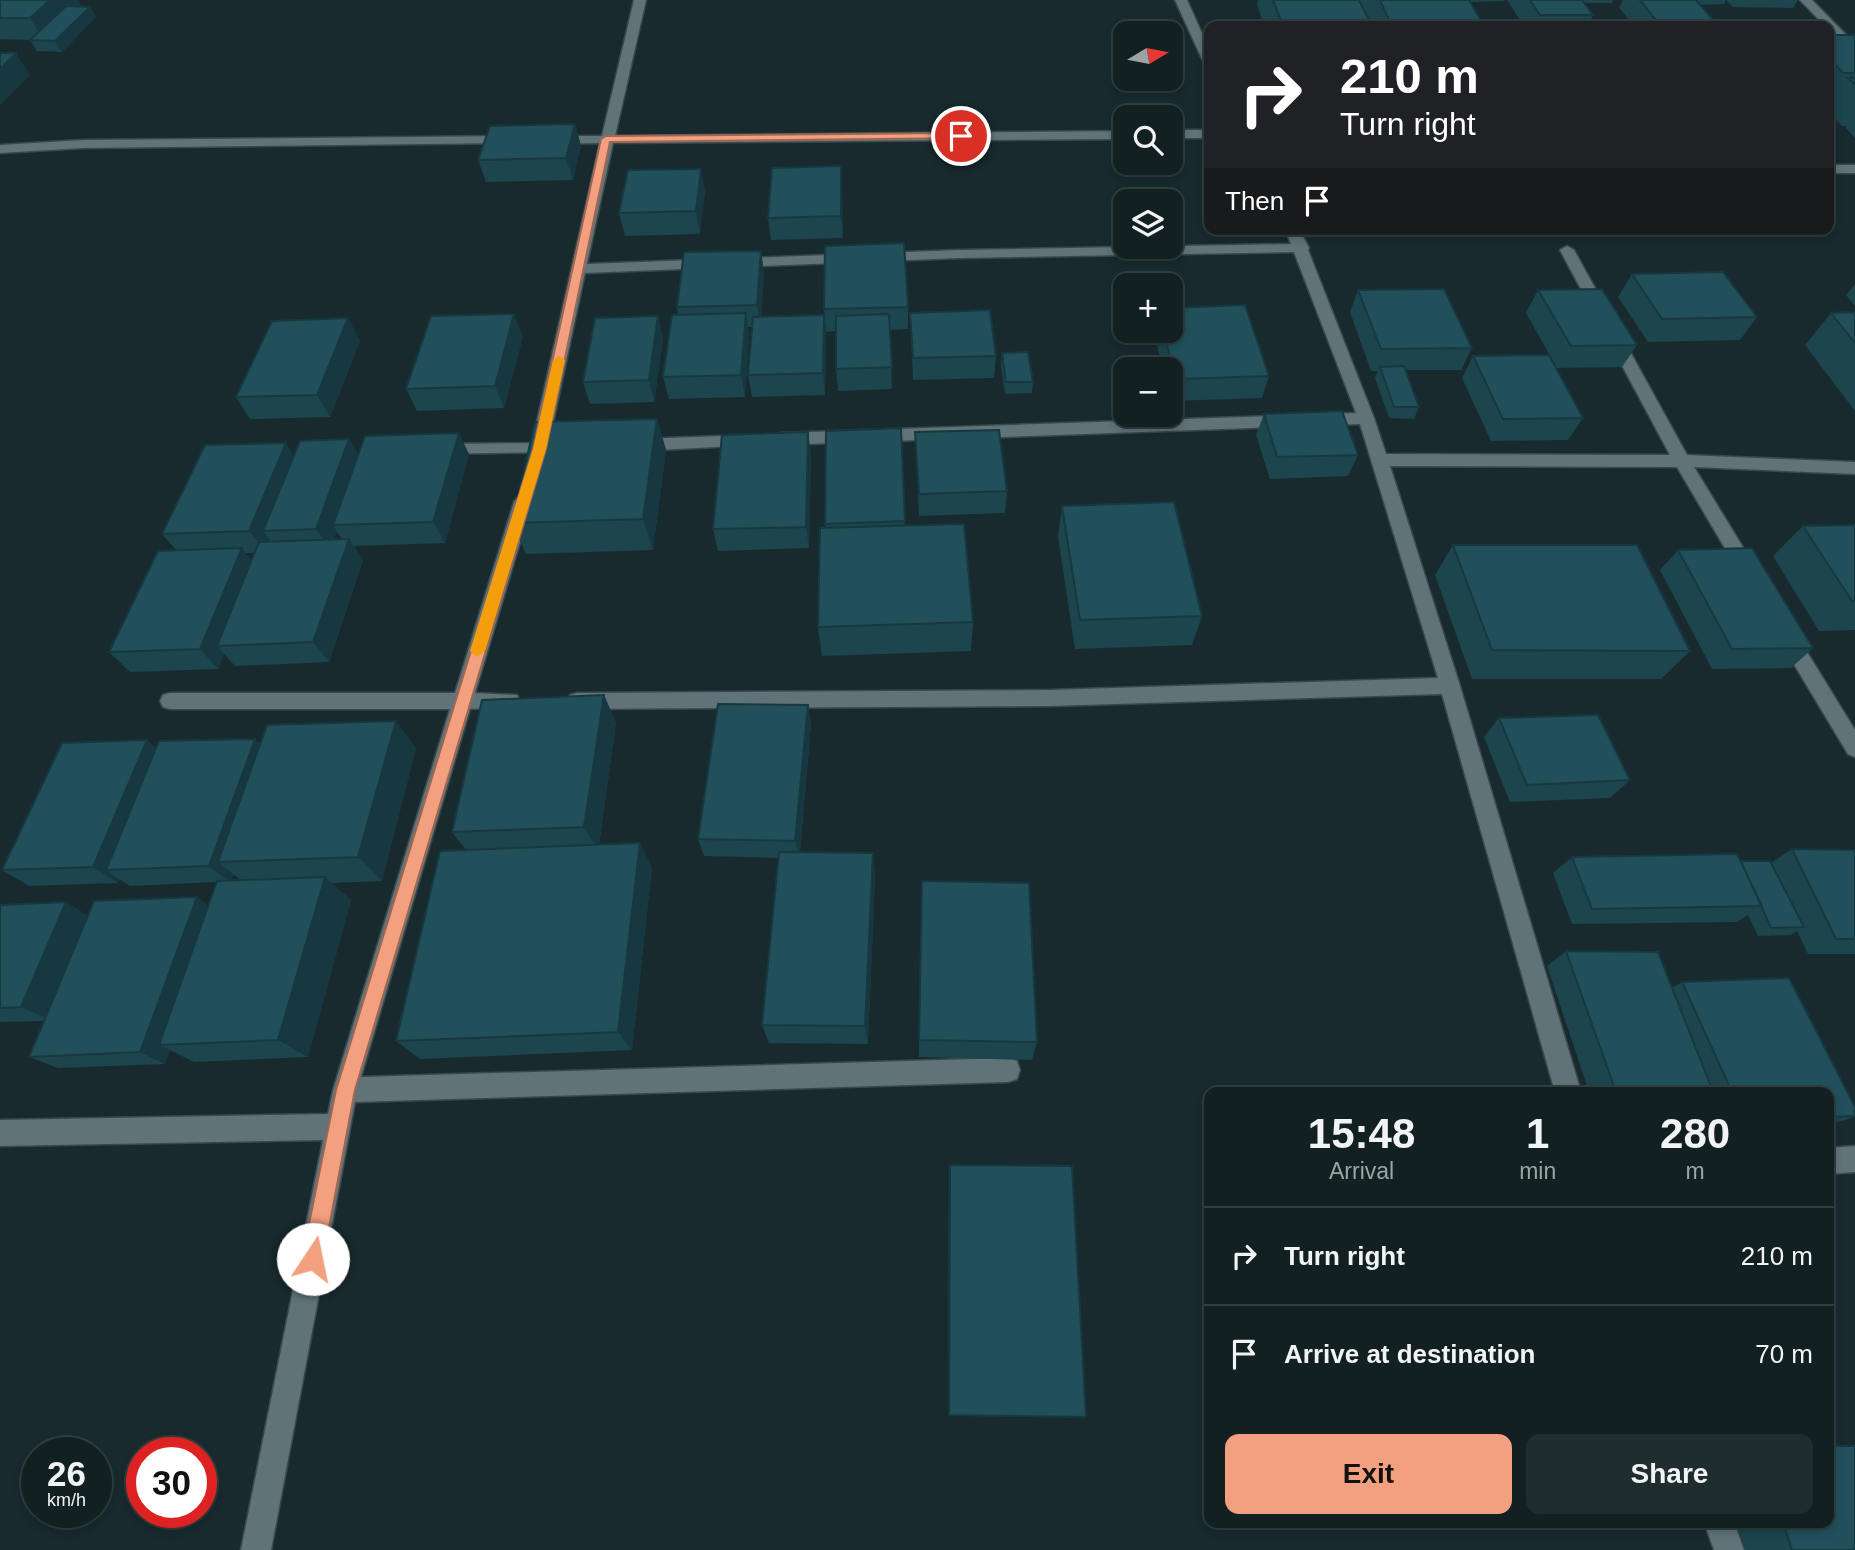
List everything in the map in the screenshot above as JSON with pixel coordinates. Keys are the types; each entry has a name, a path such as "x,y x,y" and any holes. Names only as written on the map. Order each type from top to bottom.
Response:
{"street":[{"path":"256,1550 345,1090 539,449 606,139 640,0"},
{"path":"1181,0 1204,50"},
{"path":"1806,0 1824,21"},
{"path":"1834,34 1851,54"},
{"path":"1183,134 1204,134"},
{"path":"0,149 83,145 1113,135"},
{"path":"1834,169 1855,169"},
{"path":"1295,235 1366,418 1450,686 1567,1087"},
{"path":"580,269 960,254 1302,248"},
{"path":"1567,250 1682,461 1761,593"},
{"path":"623,445 1366,418"},
{"path":"415,450 567,447"},
{"path":"1378,460 1682,461 1855,468"},
{"path":"1776,617 1855,748"},
{"path":"560,701 1049,698 1450,686"},
{"path":"170,701 532,701"},
{"path":"345,1090 1008,1070"},
{"path":"0,1133 338,1127"},
{"path":"1834,1161 1855,1159"},
{"path":"1721,1528 1729,1550"}],"building":[{"path":"0,0 50,0 30,18 0,18"},
{"path":"1273,0 1359,0 1370,21 1281,21"},
{"path":"1380,0 1469,0 1481,21 1390,21"},
{"path":"1530,0 1582,0 1593,15 1540,15"},
{"path":"1640,0 1696,0 1714,21 1656,20"},
{"path":"66,6 90,7 55,41 30,40"},
{"path":"1834,35 1855,35 1855,73 1843,73 1834,63"},
{"path":"0,53 16,53 0,69"},
{"path":"575,124 566,158 478,160 490,126"},
{"path":"841,166 841,216 768,218 772,168"},
{"path":"701,169 696,211 619,213 628,170"},
{"path":"904,243 908,307 824,309 825,246"},
{"path":"761,251 757,305 677,307 684,252"},
{"path":"1723,272 1757,317 1662,319 1632,274"},
{"path":"1444,289 1472,348 1381,349 1358,290"},
{"path":"1602,289 1637,345 1571,346 1538,290"},
{"path":"1245,305 1269,376 1183,379 1183,357 1170,357 1166,343 1183,343 1183,308"},
{"path":"990,310 996,356 913,358 910,313"},
{"path":"1855,312 1855,343 1831,313"},
{"path":"746,313 741,375 663,377 672,315"},
{"path":"514,314 495,386 406,389 431,316"},
{"path":"889,314 892,367 836,369 836,316"},
{"path":"824,315 823,373 748,375 753,317"},
{"path":"658,316 649,380 583,382 595,318"},
{"path":"348,318 317,395 236,397 272,321"},
{"path":"1028,352 1033,382 1006,382 1002,353"},
{"path":"1549,355 1583,418 1503,419 1473,356"},
{"path":"1404,366 1419,407 1394,407 1380,367"},
{"path":"1342,411 1358,455 1277,457 1264,414"},
{"path":"657,419 643,519 512,523 535,422"},
{"path":"901,428 905,521 825,524 826,431"},
{"path":"999,430 1007,491 919,494 915,432"},
{"path":"808,432 806,527 713,529 722,435"},
{"path":"459,433 433,522 333,525 365,436"},
{"path":"349,439 316,529 263,531 300,441"},
{"path":"286,443 249,531 162,534 205,445"},
{"path":"1174,502 1202,616 1080,620 1062,506"},
{"path":"964,524 973,622 818,627 820,528"},
{"path":"1855,525 1855,601 1852,601 1803,526"},
{"path":"349,539 313,642 217,646 259,542"},
{"path":"1453,545 1637,545 1690,651 1492,650"},
{"path":"242,548 200,649 109,652 158,551"},
{"path":"1752,548 1813,648 1732,649 1678,550"},
{"path":"604,695 584,827 452,832 482,700"},
{"path":"718,704 808,705 795,841 698,839"},
{"path":"1598,715 1630,780 1527,785 1499,718"},
{"path":"396,721 358,857 218,862 267,725"},
{"path":"255,739 209,866 106,870 159,741"},
{"path":"147,740 93,867 2,870 62,743"},
{"path":"640,843 618,1032 396,1041 440,851"},
{"path":"1792,849 1855,850 1855,939 1836,939"},
{"path":"779,852 873,853 865,1026 762,1025"},
{"path":"1737,854 1762,906 1592,909 1572,857"},
{"path":"1741,861 1770,861 1804,927 1771,928"},
{"path":"325,877 278,1040 159,1045 217,881"},
{"path":"922,881 1029,883 1037,1042 919,1040"},
{"path":"197,897 140,1052 29,1057 94,901"},
{"path":"66,902 21,1007 0,1008 0,905"},
{"path":"1566,951 1658,952 1711,1087 1614,1087"},
{"path":"1789,978 1855,1107 1855,1116 1834,1117 1834,1087 1730,1087 1682,982"},
{"path":"950,1165 1072,1166 1086,1417 949,1415"},
{"path":"1834,1446 1855,1446 1855,1550 1792,1550 1785,1528 1834,1528"}],"slow traffic":[{"path":"477,651 539,449 559,360"}],"route":[{"path":"313,1259 345,1090 539,449 606,139 961,136"}]}
